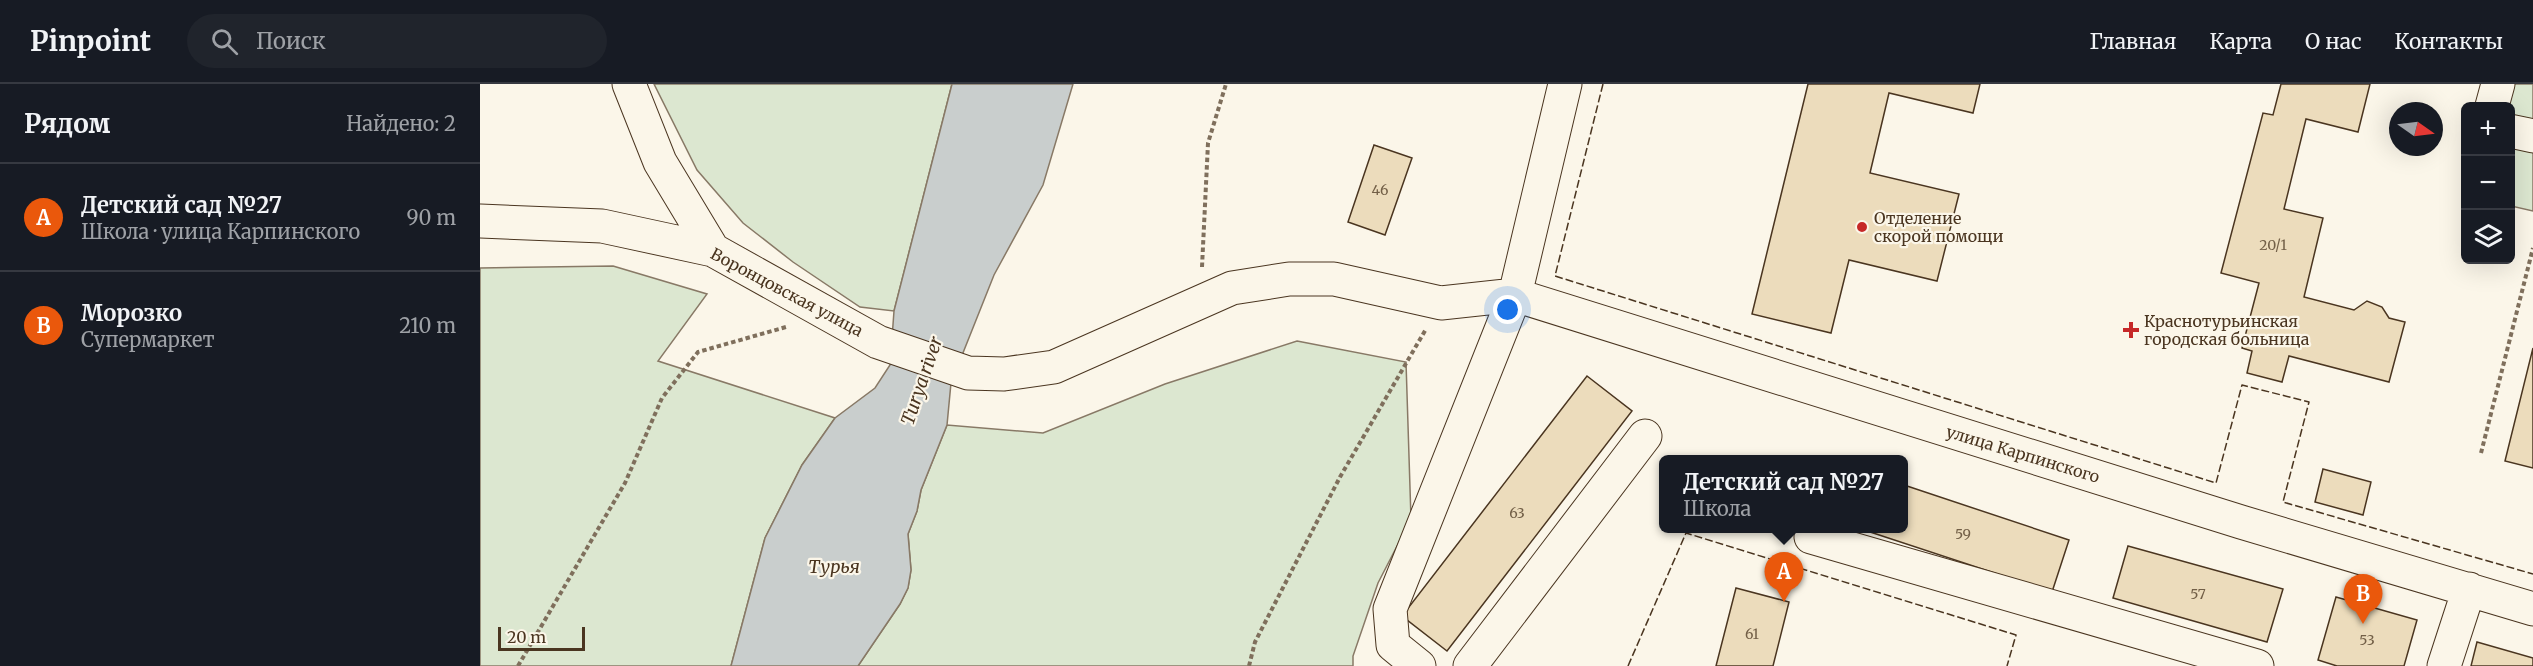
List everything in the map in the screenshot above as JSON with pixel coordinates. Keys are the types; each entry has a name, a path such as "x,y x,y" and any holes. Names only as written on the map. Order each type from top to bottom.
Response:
{"street":[{"path":"629,84 660,162 713,250"},
{"path":"1419,666 1394,645 1390,609 1515,295 1565,84"},
{"path":"2493,102 2498,84"},
{"path":"2515,132 2533,136"},
{"name":"Воронцовская улица","path":"480,221 602,226 713,250 878,342 968,373 1004,374 1054,367 1232,288 1289,279 1334,279 1441,303 1515,295"},
{"name":"улица Карпинского","path":"1515,295 2230,518 2533,609"},
{"path":"1470,666 1645,436"},
{"path":"1810,537 2257,666"},
{"path":"2444,666 2469,589"}],"path":[{"path":"1200,302 1208,143 1226,84"},
{"path":"2481,453 2533,248"},
{"path":"1250,666 1255,642 1340,477 1441,303"},
{"path":"518,666 625,483 662,398 698,352 785,327 797,329"}],"green space":[{"path":"654,84 952,84 894,311 860,307 793,262 743,223 697,170"},
{"path":"2506,84 2533,84 2533,121 2515,117 2515,102 2504,102"},
{"path":"2515,148 2533,152 2533,211 2515,207"},
{"path":"613,266 707,294 658,361 835,418 802,465 765,538 731,666 480,666 480,268"},
{"path":"1297,341 1406,362 1411,519 1378,583 1353,656 1353,666 858,666 900,604 908,588 911,570 908,534 917,511 921,490 947,425 1043,433 1165,384"}],"water":[{"name":"Турья","path":"952,84 1073,84 1043,185 994,275 951,383 947,425 921,490 917,511 908,534 911,570 908,588 900,604 858,666 731,666 765,538 802,465 835,418 875,388 890,365 894,311"}],"building":[{"name":"Отделение скорой помощи","path":"1808,84 1980,84 1973,113 1889,93 1870,173 1959,194 1937,281 1849,260 1831,333 1752,314"},
{"path":"2281,84 2370,84 2358,132 2306,119 2284,209 2323,218 2304,297 2354,310 2367,301 2382,307 2389,318 2405,322 2389,382 2289,356 2282,382 2247,373 2252,351 2242,348 2259,283 2221,273 2263,113 2273,115"},
{"path":"1374,145 1412,158 1385,235 1348,222"},
{"path":"2533,348 2533,468 2505,461"},
{"path":"1587,376 1632,411 1447,651 1402,616"},
{"path":"2323,469 2371,482 2363,515 2315,502"},
{"path":"1908,486 2069,540 2052,592 1873,533 1908,533"},
{"path":"2128,546 2283,589 2267,642 2113,598"},
{"path":"1736,588 1789,602 1773,666 1716,666"},
{"path":"2336,597 2417,620 2404,666 2337,666 2318,660"},
{"path":"2477,642 2533,658 2533,666 2471,666"}],"fence":[{"path":"1603,84 1555,276 2216,483 2242,385 2309,402 2283,502 2533,574"},
{"path":"1628,666 1686,533 2016,635 2007,666"}],"place":[{"name":"Отделение скорой помощи","path":"1862,227"},
{"name":"Краснотурьинская городская больница","path":"2131,330"},
{"name":"Детский сад №27","path":"1784,602"},
{"name":"Морозко","path":"2363,624"}],"water label":[{"name":"Turya river","path":"922,381"}]}
